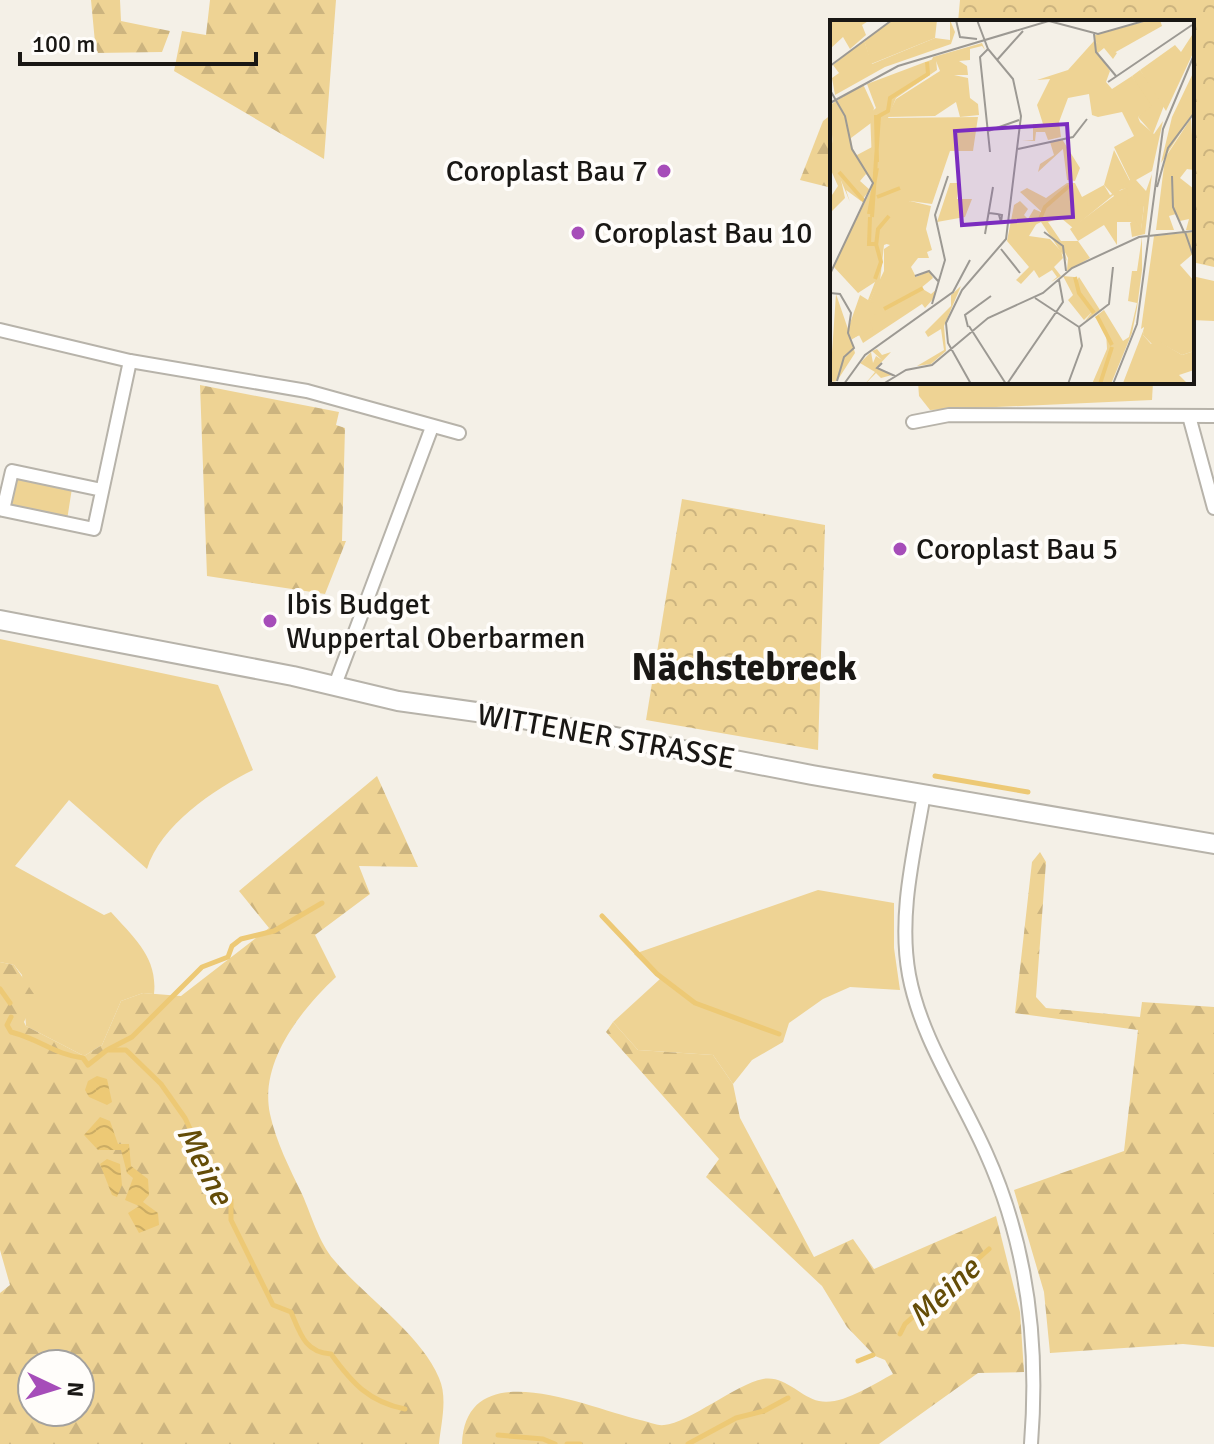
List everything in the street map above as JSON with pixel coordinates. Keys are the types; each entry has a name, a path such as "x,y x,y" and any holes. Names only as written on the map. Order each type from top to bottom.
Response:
{"main road":[{"name":"WITTENER STRASSE","path":"0,620 335,685 398,701 512,717 924,794 1214,844"}],"street":[{"path":"0,330 130,361 307,391 459,433"},
{"path":"102,490 12,471 3,510 94,529 130,361"},
{"path":"913,422 949,415 1214,416"},
{"path":"1189,416 1214,508"},
{"path":"335,685 432,427"},
{"path":"924,794 908,893 905,929 909,973 927,1034 999,1186 1020,1260 1034,1336 1036,1390 1031,1444"}],"green space":[{"path":"91,0 120,0 121,21 170,31 162,52 96,53"},
{"path":"210,0 336,0 324,159 174,71 182,31 206,35"},
{"path":"960,0 1214,0 1214,267 1194,262 1194,20 958,20"},
{"path":"830,116 830,188 800,180 823,121"},
{"path":"1194,276 1214,281 1214,321 1194,320"},
{"path":"918,384 1153,384 1152,400 930,410 919,396"},
{"path":"200,385 339,412 336,425 345,428 342,541 346,541 325,594 207,576"},
{"path":"20,478 72,488 67,520 14,508 10,501 14,482"},
{"path":"682,499 825,525 818,750 646,720"},
{"path":"0,639 218,685 253,770 190,810 164,838 147,869 69,800 15,866 104,915 111,912 142,948 152,969 154,994 143,993 121,1001 102,1045 84,1056 26,1026 22,975 14,965 0,962"},
{"path":"377,776 418,867 359,866 370,894 315,935 336,977 309,1005 286,1038 271,1075 268,1095 276,1135 329,1253 346,1274 406,1331 431,1362 439,1378 443,1402 439,1444 0,1444 0,1293 10,1285 0,1250 0,962 14,965 36,997 24,1022 26,1026 84,1056 102,1045 121,1001 143,993 181,996 269,928 239,891"},
{"path":"1040,852 1046,862 1036,997 1046,1008 1140,1017 1142,1002 1214,1007 1214,1347 1183,1344 1050,1353 1044,1292 1014,1190 1124,1151 1138,1030 1015,1013 1032,862"},
{"path":"818,890 894,903 894,948 900,990 850,987 823,999 789,1023 783,1042 752,1060 733,1084 713,1055 638,1050 613,1022 660,979 634,954"},
{"path":"613,1022 638,1050 713,1055 733,1084 740,1118 814,1257 853,1239 874,1269 996,1216 1020,1312 1024,1372 978,1373 879,1444 462,1444 469,1416 484,1399 507,1392 562,1398 664,1425 686,1418 763,1379 778,1380 812,1399 828,1402 857,1393 893,1374 885,1360 875,1356 847,1327 822,1286 706,1177 719,1159 606,1032"}],"water":[{"path":"97,1076 107,1079 112,1102 107,1105 89,1097 85,1090 88,1081"},
{"path":"100,1117 110,1121 118,1144 129,1144 131,1166 148,1179 149,1195 143,1202 158,1213 159,1225 139,1233 128,1213 139,1206 125,1200 133,1178 127,1173 121,1150 98,1150 84,1135"},
{"path":"107,1159 120,1164 122,1185 117,1197 112,1195 100,1164"}],"waterway":[{"path":"935,776 1028,792"},
{"path":"109,1049 132,1037 202,967 228,957 232,946 241,939 274,931 322,903"},
{"path":"602,916 657,974 695,1003 779,1034"},
{"name":"Meine","path":"0,989 10,1003"},
{"name":"Meine","path":"11,1017 7,1025 11,1032 83,1058 88,1065 107,1050 126,1050 161,1084 185,1118 213,1178 231,1200 231,1220 273,1305 291,1312 309,1346 331,1354 362,1390 381,1402 405,1409"},
{"name":"Meine","path":"900,1334 905,1324 989,1249"},
{"name":"Meine","path":"858,1361 873,1355"},
{"name":"Meine","path":"688,1444 736,1418 764,1411 788,1398"},
{"name":"Meine","path":"498,1435 543,1439 555,1444"},
{"name":"Meine","path":"567,1444 580,1444"}],"place":[{"name":"Coroplast Bau 7","path":"664,171"},
{"name":"Coroplast Bau 10","path":"578,233"},
{"name":"Coroplast Bau 5","path":"900,549"},
{"name":"Ibis Budget Wuppertal Oberbarmen","path":"270,621"}],"district":[{"name":"Nächstebreck","path":"744,667"}]}
